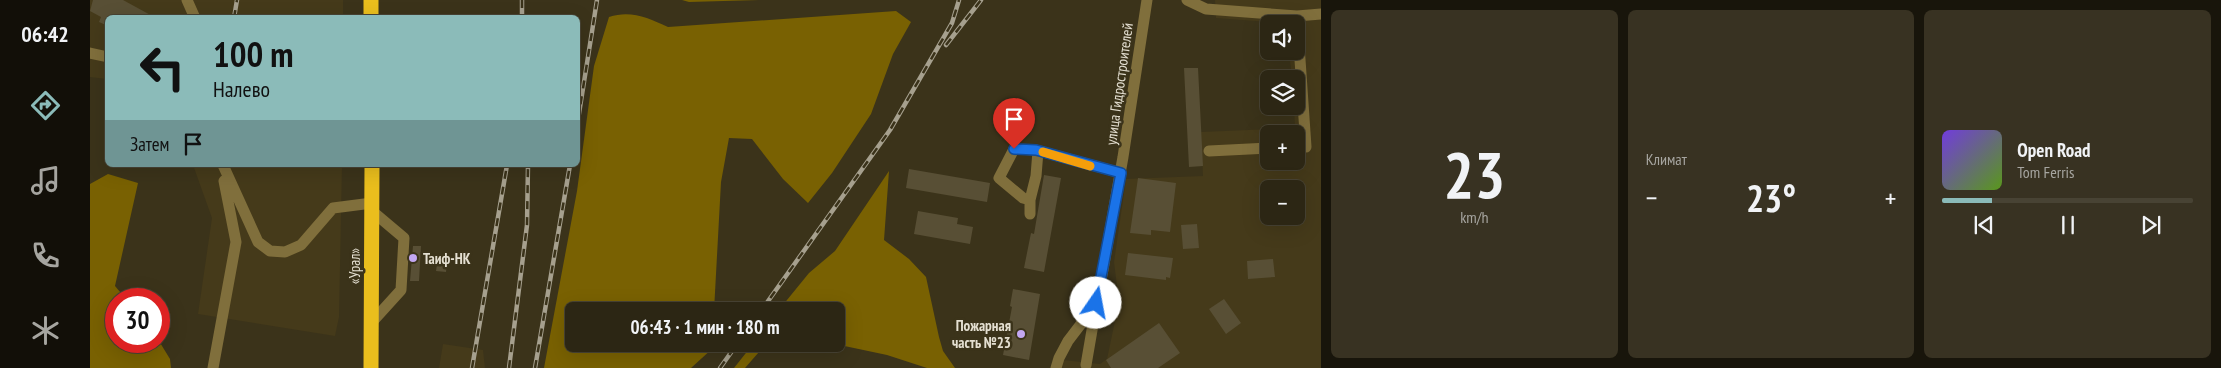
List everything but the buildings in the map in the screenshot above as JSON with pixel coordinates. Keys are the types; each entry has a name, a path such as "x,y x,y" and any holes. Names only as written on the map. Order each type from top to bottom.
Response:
{"highway":[{"path":"371,0 371,15"},
{"name":"«Урал»","path":"371,368 372,167"}],"street":[{"path":"187,0 194,15"},
{"name":"улица Гидростроителей","path":"1056,368 1068,341 1096,303 1121,173 1147,0"},
{"path":"1186,0 1206,9 1284,15"},
{"path":"1305,15 1321,14"},
{"path":"90,53 105,56"},
{"path":"1300,60 1304,125"},
{"path":"1305,132 1305,147"},
{"path":"1209,151 1260,148"},
{"path":"1030,200 1023,198 999,178 1014,149 1038,151 1121,173"},
{"path":"1030,214 1030,200 1036,176 1038,151"},
{"path":"213,368 236,242 221,167"},
{"path":"222,167 258,242 270,251 285,252 301,245 333,208 372,207 404,238 401,290 372,322"},
{"path":"1086,365 1096,303"}],"shaded area":[{"path":"90,0 343,0 343,15 105,15 105,79 90,77"},
{"path":"682,0 759,0 689,2"},
{"path":"1215,0 1321,0 1321,368 1062,368 1063,360 1100,364 1107,359 1119,302 1114,262 1126,179 1203,176 1201,132 1260,129 1260,170 1305,170 1305,125 1295,125 1294,115 1305,115 1305,70 1291,70 1290,60 1305,60 1305,15 1260,15 1260,21 1216,18"},
{"path":"896,11 911,22 893,54 871,114 832,173 808,203 783,179 752,139 729,138 721,182 714,302 565,302 565,352 709,352 691,368 544,368 577,191 594,66 609,17 625,14 639,16 668,27"},
{"path":"194,167 342,167 339,317 335,336 198,314 212,218"},
{"path":"889,171 884,240 909,259 926,277 943,351 955,368 927,368 887,355 845,346 845,302 785,302 809,273 835,251"},
{"path":"108,174 138,183 115,286 117,288 105,288 105,353 166,353 170,359 171,368 90,368 90,184"},
{"path":"443,344 483,350 485,368 439,368"},
{"path":"747,352 759,352 745,368 734,368"}],"railway":[{"path":"234,15 237,0"},
{"path":"522,0 522,15"},
{"path":"580,107 597,0"},
{"path":"767,302 890,130 952,23 959,0"},
{"path":"946,45 981,0"},
{"path":"472,368 507,167"},
{"path":"509,368 527,225 528,167"},
{"path":"535,368 570,167"},
{"path":"720,368 731,352"}],"slow traffic":[{"path":"1043,152 1090,166"}],"place":[{"name":"Таиф-НК","path":"413,258"},
{"name":"Пожарная часть №23","path":"1021,334"}],"route":[{"path":"1014,149 1036,150 1089,166 1121,173 1096,303"}]}
